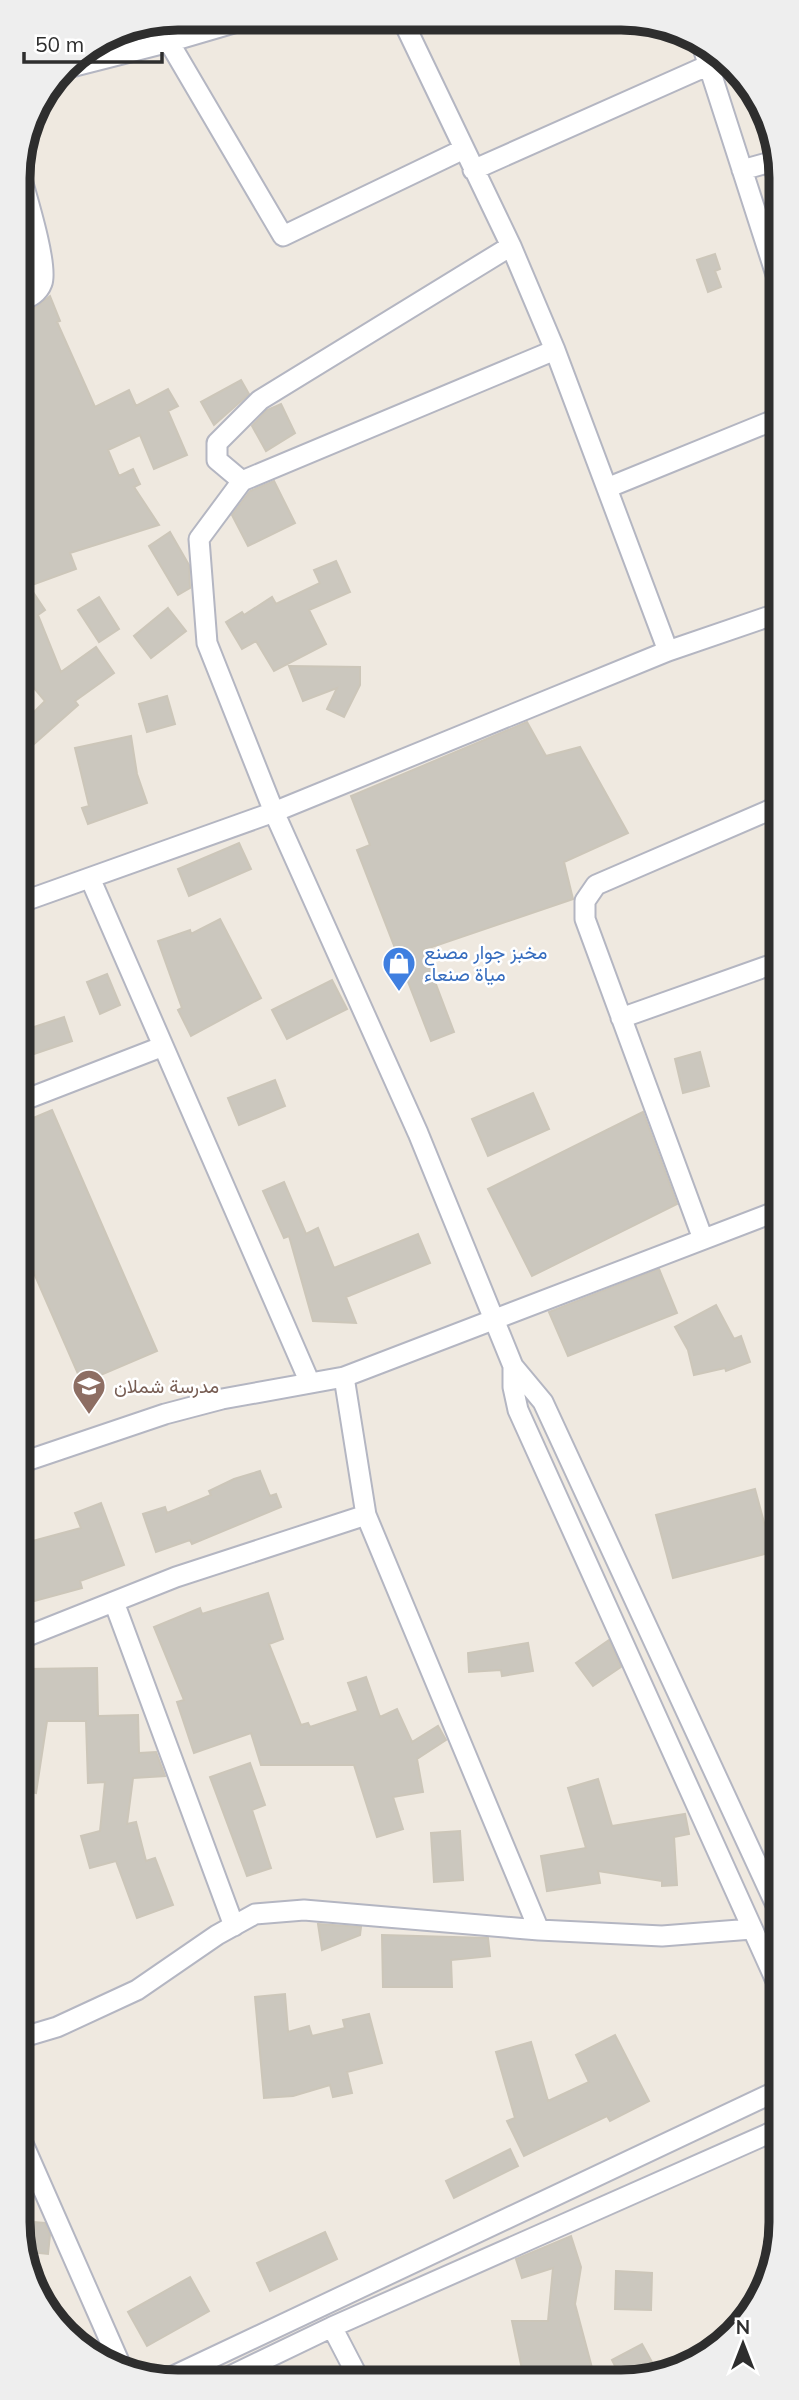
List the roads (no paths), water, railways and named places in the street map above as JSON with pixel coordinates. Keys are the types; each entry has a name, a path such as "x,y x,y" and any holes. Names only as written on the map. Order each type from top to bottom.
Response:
{"street":[{"path":"83,64 210,30"},
{"path":"407,30 511,246 555,349 668,651"},
{"path":"169,42 283,236 464,149"},
{"path":"473,170 706,56"},
{"path":"706,57 769,253"},
{"path":"742,170 768,163"},
{"path":"30,211 44,264 43,282 30,298"},
{"path":"242,481 217,460 217,443 260,400 511,246"},
{"path":"555,349 242,481 199,539 208,643 274,812 418,1133 513,1366 543,1402 769,1890"},
{"path":"607,488 769,422"},
{"path":"30,899 274,812 668,651 769,616"},
{"path":"703,1239 585,919 585,901 596,885 769,810"},
{"path":"90,878 161,1047 310,1383"},
{"path":"621,1018 769,966"},
{"path":"30,1098 161,1047"},
{"path":"30,1460 165,1414 222,1399 344,1377 769,1214"},
{"path":"513,1366 513,1387 518,1410 769,1966"},
{"path":"344,1377 366,1515 538,1930"},
{"path":"30,1635 176,1577 366,1515"},
{"path":"114,1602 233,1926"},
{"path":"30,2035 57,2027 137,1990 255,1914 304,1910 538,1930 662,1936 752,1929"},
{"path":"186,2370 769,2096"},
{"path":"243,2370 332,2327 769,2133"},
{"path":"30,2161 117,2357"},
{"path":"332,2327 354,2370"}],"place":[{"name":"مخبز جوار مصنع مياة صنعاء","path":"399,993"},
{"name":"مدرسة شملان","path":"89,1416"}]}
